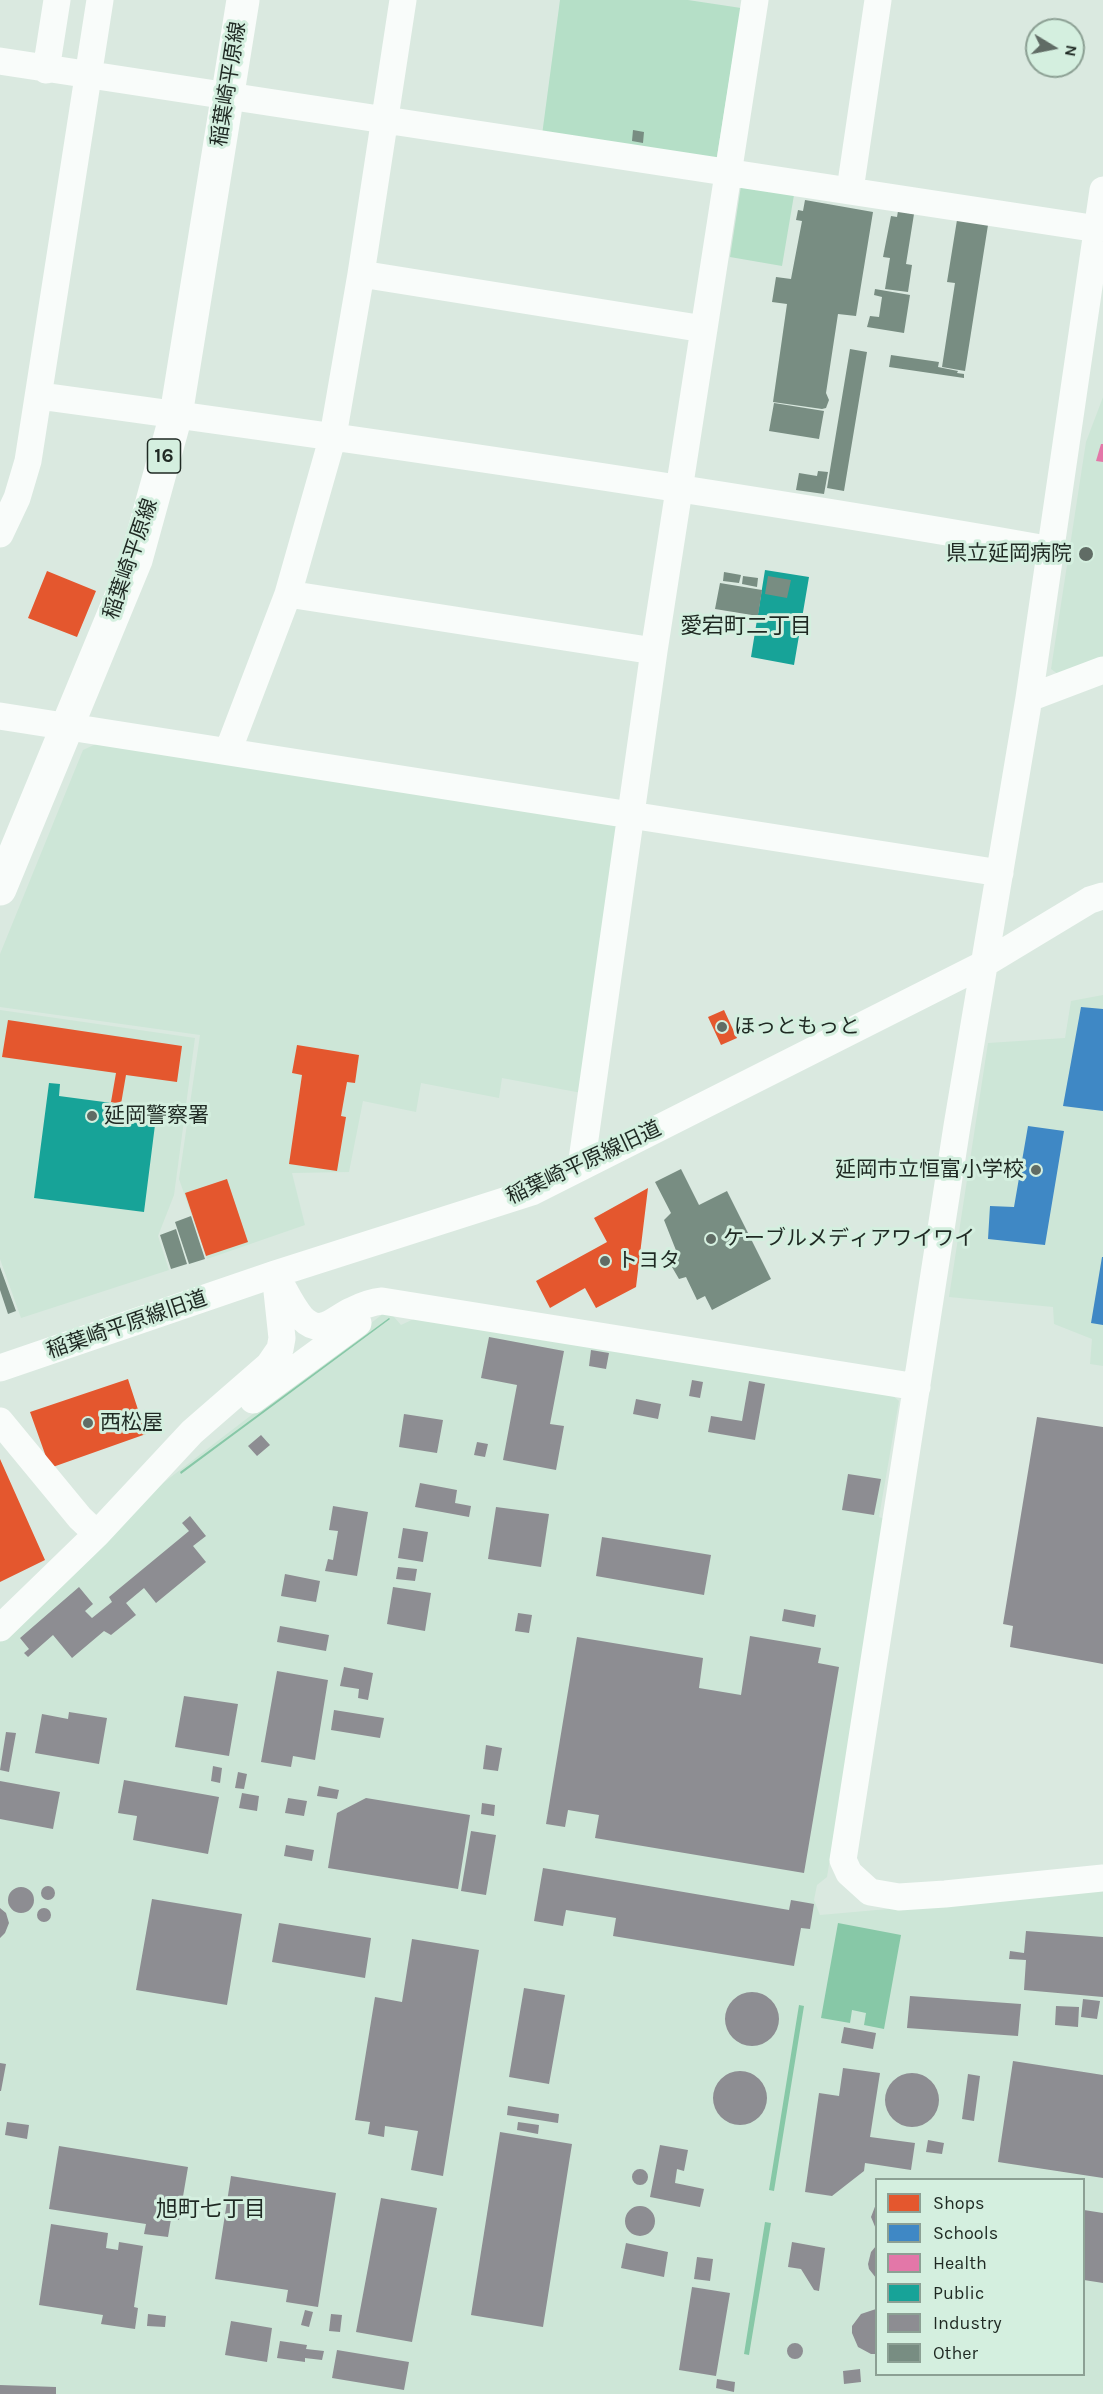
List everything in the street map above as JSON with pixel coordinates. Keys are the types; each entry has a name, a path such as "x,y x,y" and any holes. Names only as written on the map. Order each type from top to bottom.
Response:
{"main road":[{"name":"稲葉崎平原線","path":"0,889 136,560 176,415 243,0"}],"street":[{"path":"46,70 57,0"},
{"path":"0,534 17,498 28,461 40,396 100,0"},
{"path":"228,751 288,594 333,436 361,274 403,0"},
{"path":"850,190 878,0"},
{"path":"582,1167 654,651 730,174 750,1"},
{"path":"0,61 46,70 1098,229"},
{"path":"1103,190 1029,698 984,964 843,1860 849,1873 859,1885 870,1892 899,1897 1103,1878"},
{"path":"361,274 704,329"},
{"path":"40,396 333,436 679,488 1052,550"},
{"path":"288,594 654,651"},
{"path":"1029,698 1103,670"},
{"path":"0,716 1000,873"},
{"name":"稲葉崎平原線旧道","path":"0,1368 275,1274 532,1192 984,964 1090,900 1103,896"},
{"path":"275,1274 303,1319 316,1326 324,1326 372,1302 389,1303 917,1387"},
{"path":"0,1628 97,1534 192,1432 269,1365 280,1349 282,1338 275,1274"},
{"path":"163,1464 380,1306 389,1303"},
{"path":"289,1373 299,1358 303,1319"},
{"path":"0,1421 80,1518 97,1534"}],"shaded area":[{"path":"560,0 688,0 741,8 716,162 542,135"},
{"path":"741,186 794,195 782,266 730,257"},
{"name":"県立延岡病院","path":"1103,397 1103,666 1066,680 1051,669 1086,442"},
{"path":"98,743 617,824 587,1094 502,1078 499,1098 421,1083 416,1112 363,1101 349,1172 292,1173 305,1225 207,1259 179,1179 200,1035 0,1007 0,954 83,750"},
{"name":"延岡市立恒富小学校","path":"1103,995 1103,1366 1090,1364 1092,1339 1054,1324 1053,1307 949,1297 988,1043 1065,1038 1071,1001"},
{"name":"延岡警察署","path":"0,1010 195,1038 174,1195 158,1236 169,1270 21,1318 0,1259"},
{"path":"388,1310 401,1325 418,1317 892,1395 899,1401 879,1517 885,1519 827,1877 817,1885 814,1900 820,1915 1103,1890 1103,2394 0,2394 0,1638 154,1490"},
{"path":"390,1319 181,1474 180,1472"},
{"path":"838,1923 901,1935 884,2029 864,2025 866,2013 852,2010 850,2023 821,2018"},
{"path":"799,2005 804,2006 774,2191 769,2190"},
{"path":"765,2222 771,2223 749,2355 744,2354"}],"building: Shops":[{"path":"47,571 96,591 77,637 28,618"},
{"name":"ほっともっと","path":"724,1010 737,1038 721,1045 708,1017"},
{"path":"8,1020 182,1046 177,1082 126,1075 121,1104 111,1102 116,1073 2,1057"},
{"path":"297,1045 359,1055 355,1083 347,1082 341,1116 346,1117 337,1171 289,1164 302,1075 292,1073"},
{"path":"227,1179 248,1242 206,1256 185,1193"},
{"name":"トヨタ","path":"648,1188 636,1287 596,1308 585,1288 550,1308 536,1281 607,1242 594,1218"},
{"name":"西松屋","path":"128,1379 146,1434 50,1468 30,1412"},
{"path":"0,1459 45,1560 0,1582"}],"building: Schools":[{"path":"1081,1007 1103,1009 1103,1111 1063,1106"},
{"path":"1028,1126 1064,1131 1045,1245 988,1239 990,1206 1014,1207"},
{"path":"1103,1257 1103,1325 1091,1323"}],"building: Health":[{"path":"1101,444 1103,444 1103,462 1096,461"}],"building: Public":[{"path":"765,570 809,577 794,665 751,657"},
{"path":"49,1083 60,1084 59,1096 157,1109 144,1212 34,1198"}],"building: Industry":[{"path":"489,1337 564,1351 550,1424 564,1426 556,1470 503,1460 517,1385 481,1378"},
{"path":"591,1350 609,1353 606,1369 589,1366"},
{"path":"692,1380 703,1382 700,1398 689,1396"},
{"path":"749,1381 765,1384 755,1440 708,1432 711,1416 742,1421"},
{"path":"636,1399 661,1404 658,1419 633,1414"},
{"path":"404,1414 443,1420 437,1453 399,1447"},
{"path":"1037,1417 1103,1427 1103,1664 1010,1647 1013,1626 1003,1624"},
{"path":"261,1435 270,1445 257,1456 248,1446"},
{"path":"477,1442 488,1444 485,1457 474,1455"},
{"path":"848,1474 881,1479 874,1515 842,1510"},
{"path":"420,1483 457,1490 455,1503 471,1506 469,1517 415,1507"},
{"path":"333,1506 368,1512 357,1576 325,1571 328,1559 333,1560 338,1531 329,1530"},
{"path":"496,1507 549,1514 541,1567 488,1559"},
{"path":"190,1516 206,1536 193,1546 206,1562 156,1603 144,1588 126,1603 136,1615 111,1635 104,1631 72,1658 53,1635 28,1657 24,1653 29,1649 20,1638 79,1587 93,1604 85,1611 92,1618 112,1602 109,1597 189,1531 182,1523"},
{"path":"403,1528 428,1532 423,1562 398,1558"},
{"path":"602,1537 711,1555 704,1595 596,1576"},
{"path":"398,1567 417,1569 415,1581 396,1579"},
{"path":"285,1574 320,1581 316,1602 281,1596"},
{"path":"393,1587 431,1593 425,1631 387,1624"},
{"path":"784,1609 816,1615 814,1627 782,1621"},
{"path":"518,1613 532,1615 529,1633 515,1631"},
{"path":"280,1626 329,1635 326,1651 277,1642"},
{"path":"750,1636 821,1648 818,1663 839,1667 804,1873 595,1838 599,1815 568,1810 565,1827 546,1824 577,1637 703,1658 699,1688 741,1695"},
{"path":"344,1667 373,1673 368,1700 358,1698 359,1689 340,1686"},
{"path":"277,1671 328,1680 315,1760 293,1756 291,1767 261,1762"},
{"path":"184,1696 238,1704 229,1756 175,1747"},
{"path":"334,1710 384,1718 380,1738 331,1730"},
{"path":"69,1712 107,1718 99,1764 35,1753 42,1714 68,1719"},
{"path":"6,1732 16,1733 9,1772 0,1770"},
{"path":"486,1745 502,1748 498,1771 483,1769"},
{"path":"213,1766 222,1768 220,1783 211,1781"},
{"path":"238,1772 247,1774 244,1789 235,1788"},
{"path":"124,1780 219,1797 208,1854 133,1840 137,1816 118,1813"},
{"path":"0,1781 60,1792 53,1829 0,1819"},
{"path":"319,1786 339,1790 337,1799 317,1796"},
{"path":"242,1793 259,1796 257,1811 239,1808"},
{"path":"288,1798 307,1801 304,1816 285,1813"},
{"path":"366,1798 470,1815 458,1889 328,1868 337,1813"},
{"path":"482,1803 495,1805 494,1816 481,1814"},
{"path":"471,1831 496,1835 486,1895 461,1891"},
{"path":"286,1845 314,1850 312,1861 284,1856"},
{"path":"543,1868 789,1910 791,1900 814,1904 810,1929 801,1928 794,1966 613,1936 616,1918 566,1910 563,1926 534,1921"},
{"path":"48,1886 53,1888 55,1893 53,1898 48,1900 43,1898 41,1893 43,1888"},
{"path":"21,1887 30,1891 34,1900 30,1909 21,1913 12,1909 8,1900 12,1891"},
{"path":"152,1899 242,1914 227,2005 136,1990"},
{"path":"0,1908 6,1913 9,1923 0,1938"},
{"path":"44,1908 49,1910 51,1915 49,1920 44,1922 39,1920 37,1915 39,1910"},
{"path":"279,1923 371,1938 365,1978 272,1962"},
{"path":"1026,1931 1103,1937 1103,1997 1024,1990 1026,1960 1009,1959 1010,1951 1024,1953"},
{"path":"412,1939 479,1950 443,2176 411,2170 418,2131 385,2126 384,2137 368,2134 370,2122 355,2120 375,1997 402,2002"},
{"path":"524,1988 565,1995 549,2084 509,2077"},
{"path":"747,1992 757,1992 767,1996 775,2004 779,2019 775,2034 767,2042 757,2046 747,2046 737,2042 729,2034 725,2024 725,2014 729,2004 737,1996"},
{"path":"910,1996 1021,2004 1018,2036 907,2028"},
{"path":"1083,1999 1100,2001 1097,2019 1081,2017"},
{"path":"1056,2006 1079,2007 1078,2027 1055,2025"},
{"path":"844,2027 876,2033 873,2049 841,2043"},
{"path":"1013,2061 1103,2075 1103,2178 998,2162"},
{"path":"0,2063 6,2064 1,2091 0,2091"},
{"path":"843,2068 880,2073 870,2137 915,2143 911,2170 865,2163 864,2171 832,2196 805,2192 819,2093 839,2096"},
{"path":"735,2071 745,2071 755,2075 763,2083 767,2098 763,2113 755,2121 745,2125 735,2125 725,2121 717,2113 713,2103 713,2093 717,2083 725,2075"},
{"path":"907,2073 917,2073 927,2077 935,2085 939,2100 935,2115 927,2123 917,2127 907,2127 897,2123 889,2115 885,2105 885,2095 889,2085 897,2077"},
{"path":"968,2074 980,2076 974,2121 962,2119"},
{"path":"508,2106 559,2114 558,2123 507,2115"},
{"path":"7,2122 29,2125 27,2139 5,2135"},
{"path":"518,2122 539,2125 538,2134 517,2130"},
{"path":"500,2132 572,2144 543,2327 471,2315"},
{"path":"928,2140 944,2143 942,2154 926,2152"},
{"path":"660,2145 688,2150 684,2171 677,2169 675,2183 704,2189 700,2207 650,2197"},
{"path":"59,2146 188,2167 179,2220 171,2219 168,2237 144,2234 146,2224 49,2209"},
{"path":"640,2169 646,2171 648,2177 646,2183 640,2185 634,2183 632,2177 634,2171"},
{"path":"231,2176 336,2193 318,2307 286,2302 288,2290 215,2279"},
{"path":"381,2198 437,2208 412,2342 356,2332"},
{"path":"640,2206 651,2210 655,2221 651,2232 640,2236 629,2232 625,2221 629,2210"},
{"path":"875,2207 875,2227 871,2217"},
{"path":"1085,2210 1103,2213 1103,2283 1085,2280"},
{"path":"51,2224 108,2233 106,2248 118,2250 119,2242 143,2246 134,2307 138,2308 135,2329 101,2324 103,2315 39,2305"},
{"path":"792,2242 825,2248 819,2291 814,2290 801,2269 788,2267"},
{"path":"626,2243 668,2252 664,2277 621,2268"},
{"path":"875,2247 875,2277 868,2264 871,2252"},
{"path":"697,2257 713,2259 710,2281 694,2279"},
{"path":"692,2287 730,2293 716,2376 679,2370"},
{"path":"875,2309 875,2354 858,2347 852,2333 852,2326 861,2314"},
{"path":"305,2310 313,2312 309,2327 301,2325"},
{"path":"148,2314 166,2316 165,2327 147,2326"},
{"path":"331,2314 342,2315 340,2332 329,2331"},
{"path":"231,2321 272,2328 267,2362 225,2355"},
{"path":"280,2341 307,2345 306,2349 324,2351 322,2360 305,2358 305,2362 277,2358"},
{"path":"792,2343 798,2343 803,2351 801,2357 792,2359 787,2354 787,2348"},
{"path":"337,2350 409,2362 404,2390 332,2378"},
{"path":"860,2369 861,2382 844,2384 843,2371"},
{"path":"717,2379 735,2382 734,2392 716,2388"},
{"path":"0,2385 56,2387 56,2394 0,2394"}],"building: Other":[{"path":"633,130 644,132 643,143 632,141"},
{"path":"805,200 873,212 856,316 838,314 826,393 829,400 826,408 822,409 773,402 787,304 772,302 776,277 791,279 802,221 796,220 798,210 803,211"},
{"path":"898,211 914,214 906,264 912,265 908,292 885,289 890,258 883,257 891,216 897,217"},
{"path":"957,220 988,225 965,371 942,367 955,283 947,282"},
{"path":"875,289 910,295 904,333 867,327 870,316 879,317 882,297 874,295"},
{"path":"850,349 867,352 844,491 827,488"},
{"path":"891,355 939,362 938,367 958,371 957,373 964,374 964,378 889,367"},
{"path":"774,403 824,411 819,439 769,431"},
{"path":"818,471 828,472 824,494 796,490 799,473 817,476"},
{"path":"724,572 741,575 739,583 723,581"},
{"path":"743,576 758,578 757,587 742,584"},
{"path":"768,576 791,580 787,598 765,594"},
{"path":"720,583 762,590 758,616 715,609"},
{"name":"ケーブルメディアワイワイ","path":"681,1169 699,1205 727,1191 771,1279 712,1310 705,1296 697,1300 686,1277 679,1279 672,1267 679,1258 664,1220 671,1213 655,1182"},
{"path":"191,1216 205,1259 189,1264 175,1222"},
{"path":"176,1229 187,1264 171,1269 160,1235"},
{"path":"0,1267 16,1311 8,1314 0,1290"}],"place":[{"name":"県立延岡病院","path":"1086,554"},
{"name":"ほっともっと","path":"722,1027"},
{"name":"延岡警察署","path":"92,1116"},
{"name":"延岡市立恒富小学校","path":"1036,1170"},
{"name":"ケーブルメディアワイワイ","path":"711,1239"},
{"name":"トヨタ","path":"605,1261"},
{"name":"西松屋","path":"88,1423"}],"district":[{"name":"愛宕町二丁目","path":"746,627"},
{"name":"旭町七丁目","path":"211,2210"}]}
